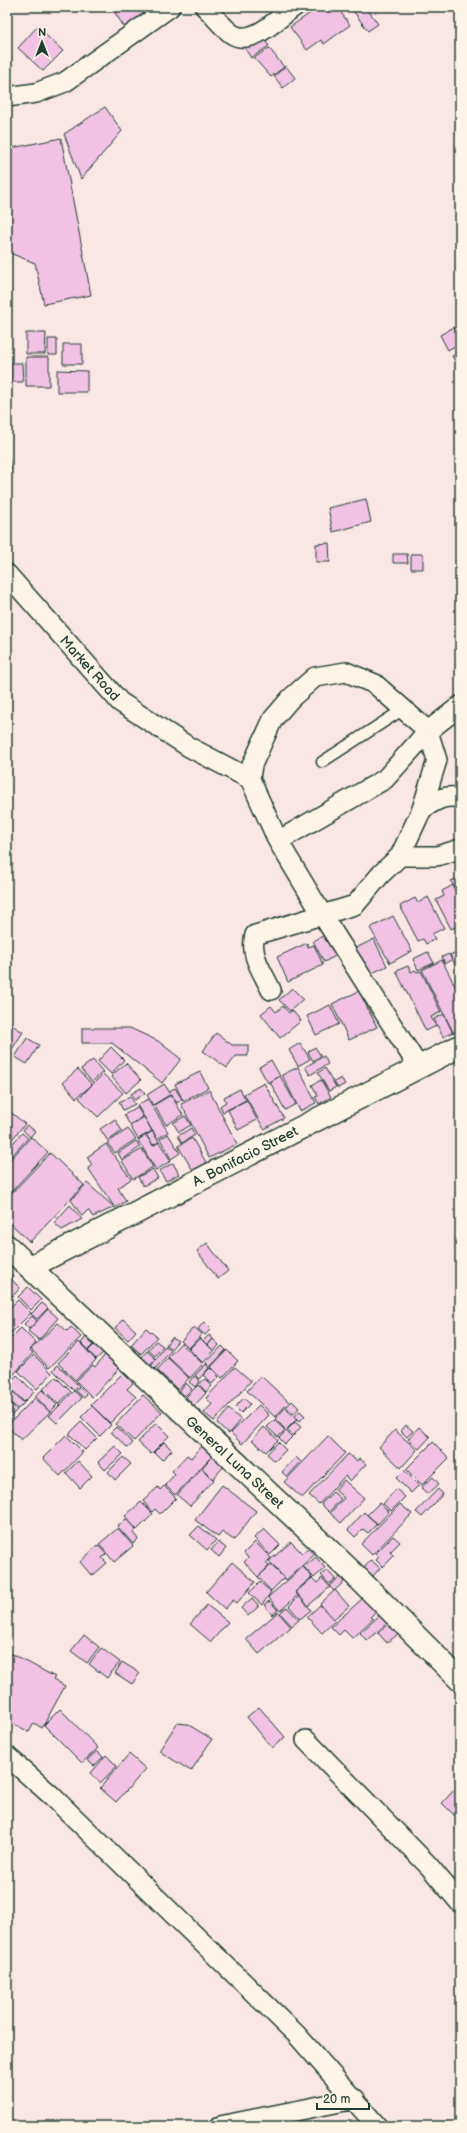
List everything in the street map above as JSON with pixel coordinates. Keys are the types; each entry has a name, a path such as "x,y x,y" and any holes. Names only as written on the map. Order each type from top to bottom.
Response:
{"main road":[{"name":"A. Bonifacio Street","path":"30,1267 418,1066 460,1046"},
{"name":"General Luna Street","path":"7,1246 352,1572 460,1680"}],"street":[{"path":"7,97 36,93 65,82 170,7"},
{"path":"205,7 232,34 243,38 254,36 294,7"},
{"name":"Market Road","path":"7,574 120,702 190,747 250,779"},
{"path":"271,990 253,954 252,944 256,935 323,916 355,905 400,856 422,809 437,760 428,731 402,710 375,684 346,672 315,677 291,698 273,719 252,764 250,779 278,840 323,916 418,1066"},
{"path":"278,840 385,779 428,731 460,706"},
{"path":"422,809 439,798 452,796 460,798"},
{"path":"400,856 437,856 460,849"},
{"path":"306,1740 429,1866 460,1903"},
{"path":"7,1756 52,1796 296,2034 355,2099 377,2126"},
{"path":"220,2126 355,2099"}],"lane":[{"path":"322,762 402,710"}],"building":[{"path":"124,7 157,7 125,28 115,13"},
{"path":"319,7 337,7 350,25 324,44 321,40 307,50 290,27"},
{"path":"361,7 366,7 378,24 368,31 354,12"},
{"path":"37,27 63,51 43,71 18,48"},
{"path":"261,35 269,46 251,58 244,47"},
{"path":"269,48 284,67 271,77 254,58"},
{"path":"286,66 295,78 283,88 274,76"},
{"path":"105,107 122,131 81,179 64,134"},
{"path":"61,138 91,295 44,304 35,263 7,252 7,149"},
{"path":"7,293 10,293 10,313 7,313"},
{"path":"460,326 460,336 456,329"},
{"path":"454,327 460,337 460,343 448,350 440,335"},
{"path":"26,333 46,333 45,354 26,354"},
{"path":"48,339 57,339 57,355 48,355"},
{"path":"63,344 82,344 82,364 63,364"},
{"path":"460,351 460,361 456,363 452,356"},
{"path":"26,357 49,357 49,386 26,386"},
{"path":"10,363 22,363 23,382 11,382"},
{"path":"57,370 87,371 87,392 57,392"},
{"path":"7,373 9,373 9,385 7,385"},
{"path":"7,447 11,470 7,471"},
{"path":"366,499 371,522 333,532 328,508"},
{"path":"329,543 330,562 316,562 316,544"},
{"path":"393,554 407,554 408,563 393,563"},
{"path":"411,554 423,554 423,569 411,569"},
{"path":"458,878 460,886 455,889 451,881"},
{"path":"453,885 455,891 460,889 459,935 455,927 451,929 436,900 444,896 442,891"},
{"path":"428,897 444,928 432,934 435,939 426,944 423,939 418,941 400,906 415,898 418,903"},
{"path":"393,916 412,951 390,963 370,928"},
{"path":"329,933 339,954 324,962 313,941"},
{"path":"374,939 387,966 368,975 354,949"},
{"path":"307,943 308,947 314,945 323,965 288,982 277,957"},
{"path":"460,950 460,974 450,955"},
{"path":"428,952 434,963 418,970 413,959"},
{"path":"449,954 452,960 445,964 442,957"},
{"path":"442,960 460,996 460,1016 456,1018 460,1029 453,1033 422,970"},
{"path":"408,966 411,972 415,970 417,972 421,971 441,1012 431,1017 436,1026 426,1031 396,971"},
{"path":"460,978 460,989 456,980"},
{"path":"292,988 303,999 290,1011 279,1000"},
{"path":"359,991 377,1027 349,1040 332,1004"},
{"path":"330,1005 339,1024 316,1035 307,1016"},
{"path":"271,1006 276,1012 283,1006 289,1013 292,1010 301,1021 280,1038 261,1014"},
{"path":"444,1014 453,1032 443,1037 434,1019"},
{"path":"7,1022 23,1032 7,1057"},
{"path":"82,1028 130,1028 158,1041 181,1059 162,1083 112,1043 82,1043"},
{"path":"216,1033 232,1045 248,1045 248,1056 236,1056 227,1068 203,1051"},
{"path":"27,1038 39,1045 27,1064 15,1057"},
{"path":"300,1043 310,1059 298,1066 289,1050"},
{"path":"111,1047 124,1060 111,1074 98,1061"},
{"path":"315,1047 321,1056 313,1061 308,1052"},
{"path":"324,1056 328,1064 310,1075 305,1067"},
{"path":"93,1060 103,1072 92,1082 81,1069"},
{"path":"271,1060 280,1076 268,1083 259,1067"},
{"path":"126,1063 141,1080 126,1093 111,1076"},
{"path":"298,1067 316,1103 300,1111 282,1075"},
{"path":"325,1068 336,1087 329,1091 318,1073"},
{"path":"78,1069 92,1085 76,1098 63,1082"},
{"path":"200,1072 208,1088 183,1101 175,1084"},
{"path":"103,1074 123,1093 98,1117 79,1098"},
{"path":"280,1076 296,1104 285,1110 270,1082"},
{"path":"341,1078 345,1084 338,1088 334,1082"},
{"path":"321,1080 331,1097 319,1104 315,1097 318,1096 312,1085"},
{"path":"264,1083 284,1118 264,1129 244,1094"},
{"path":"164,1084 171,1094 153,1105 147,1095"},
{"path":"141,1088 145,1093 135,1100 131,1094"},
{"path":"175,1088 182,1099 177,1103 169,1091"},
{"path":"240,1089 246,1100 223,1112 220,1106 226,1102 224,1097"},
{"path":"209,1090 237,1144 209,1158 181,1104"},
{"path":"171,1095 183,1115 166,1125 154,1105"},
{"path":"130,1096 135,1104 123,1110 119,1102"},
{"path":"148,1099 168,1132 157,1139 137,1105"},
{"path":"247,1100 257,1120 238,1130 228,1110"},
{"path":"137,1107 143,1117 130,1125 124,1115"},
{"path":"7,1109 25,1124 7,1145"},
{"path":"185,1116 191,1125 179,1132 173,1123"},
{"path":"144,1117 152,1131 138,1139 130,1126"},
{"path":"115,1119 122,1131 108,1141 100,1129"},
{"path":"27,1125 35,1131 30,1137 23,1130"},
{"path":"191,1128 195,1135 182,1143 178,1136"},
{"path":"128,1129 136,1139 115,1153 107,1143"},
{"path":"153,1131 159,1142 153,1145 146,1135"},
{"path":"22,1133 28,1138 7,1161 7,1150"},
{"path":"168,1134 180,1153 171,1159 160,1139"},
{"path":"146,1135 153,1146 159,1142 171,1161 156,1170 138,1140"},
{"path":"31,1137 48,1152 10,1193 7,1190 7,1163"},
{"path":"192,1138 207,1164 194,1172 178,1146"},
{"path":"136,1141 140,1147 122,1160 118,1153"},
{"path":"106,1144 131,1179 118,1188 126,1201 115,1208 88,1168 92,1165 87,1157"},
{"path":"142,1149 153,1167 133,1179 122,1161"},
{"path":"50,1153 84,1185 30,1242 7,1220 7,1198"},
{"path":"173,1163 179,1174 166,1181 159,1171"},
{"path":"153,1169 158,1178 143,1186 138,1177"},
{"path":"87,1183 114,1207 93,1217 88,1210 82,1216 71,1200"},
{"path":"70,1205 82,1219 62,1230 54,1223"},
{"path":"207,1243 228,1271 218,1279 197,1251"},
{"path":"7,1271 13,1277 7,1283"},
{"path":"11,1279 20,1288 13,1296 7,1290 7,1284"},
{"path":"28,1287 41,1300 31,1310 18,1297"},
{"path":"7,1291 12,1296 7,1300"},
{"path":"18,1300 31,1313 8,1336 7,1310"},
{"path":"42,1303 48,1308 37,1319 31,1314"},
{"path":"48,1309 58,1318 39,1340 28,1331"},
{"path":"32,1316 37,1321 29,1329 24,1324"},
{"path":"123,1319 136,1331 128,1340 115,1328"},
{"path":"204,1322 211,1329 205,1335 198,1329"},
{"path":"58,1323 67,1331 71,1327 81,1337 49,1368 31,1349"},
{"path":"194,1327 202,1334 189,1348 181,1341"},
{"path":"21,1328 36,1343 30,1350 33,1353 7,1382 7,1352 9,1351 7,1342"},
{"path":"146,1328 157,1337 141,1354 131,1345"},
{"path":"209,1335 213,1339 207,1345 203,1341"},
{"path":"86,1337 93,1345 88,1350 81,1343"},
{"path":"172,1337 178,1341 171,1349 166,1345"},
{"path":"200,1338 214,1351 203,1363 189,1349"},
{"path":"213,1339 219,1345 214,1351 208,1345"},
{"path":"156,1341 163,1346 155,1356 148,1350"},
{"path":"79,1342 96,1360 75,1380 58,1363"},
{"path":"181,1343 203,1364 190,1378 168,1357"},
{"path":"95,1344 103,1353 96,1359 88,1351"},
{"path":"165,1346 171,1351 155,1369 151,1366"},
{"path":"222,1346 226,1350 210,1367 206,1363"},
{"path":"227,1350 238,1361 222,1378 211,1367"},
{"path":"147,1351 156,1359 150,1366 141,1358"},
{"path":"34,1355 52,1373 37,1389 18,1371"},
{"path":"105,1355 119,1369 92,1397 76,1381 93,1365 95,1367"},
{"path":"168,1358 189,1378 178,1390 157,1370"},
{"path":"206,1364 209,1368 199,1379 195,1375"},
{"path":"58,1365 79,1386 74,1391 53,1370"},
{"path":"235,1367 251,1381 214,1421 204,1413 212,1404 206,1398"},
{"path":"210,1368 219,1377 212,1384 203,1375"},
{"path":"123,1373 133,1383 127,1389 136,1397 110,1423 91,1405"},
{"path":"17,1375 34,1392 24,1402 7,1385"},
{"path":"194,1376 200,1381 195,1387 189,1382"},
{"path":"261,1376 289,1402 275,1417 247,1391"},
{"path":"56,1377 71,1392 58,1404 43,1389"},
{"path":"205,1379 212,1386 206,1392 199,1384"},
{"path":"186,1383 192,1389 185,1396 179,1391"},
{"path":"198,1385 206,1393 194,1406 186,1397"},
{"path":"7,1387 24,1403 18,1409 7,1399"},
{"path":"80,1387 87,1395 84,1398 76,1391"},
{"path":"42,1390 57,1405 50,1412 35,1396"},
{"path":"74,1391 82,1398 57,1423 49,1416"},
{"path":"143,1395 162,1412 134,1441 116,1424"},
{"path":"35,1398 50,1412 21,1440 7,1426"},
{"path":"244,1398 250,1404 241,1413 235,1407"},
{"path":"7,1400 17,1410 7,1420"},
{"path":"292,1401 299,1408 294,1414 286,1407"},
{"path":"259,1405 269,1415 242,1444 231,1433"},
{"path":"92,1406 111,1425 100,1436 81,1417"},
{"path":"285,1408 297,1419 286,1430 275,1419"},
{"path":"229,1409 241,1420 229,1434 217,1423"},
{"path":"300,1411 305,1416 300,1421 295,1416"},
{"path":"274,1420 285,1430 278,1437 267,1427"},
{"path":"81,1422 97,1438 85,1450 69,1434"},
{"path":"295,1422 301,1427 293,1436 287,1430"},
{"path":"156,1423 169,1436 151,1454 138,1442"},
{"path":"406,1425 413,1431 407,1437 401,1431"},
{"path":"116,1427 133,1443 128,1448 111,1432"},
{"path":"264,1427 278,1440 266,1452 252,1440"},
{"path":"419,1427 430,1437 419,1449 408,1439"},
{"path":"395,1430 417,1450 401,1468 379,1447"},
{"path":"286,1431 292,1437 285,1444 279,1438"},
{"path":"66,1435 83,1452 60,1476 43,1458"},
{"path":"328,1436 345,1453 302,1498 284,1482"},
{"path":"164,1442 172,1450 162,1460 154,1452"},
{"path":"278,1442 286,1450 275,1461 267,1454"},
{"path":"433,1442 449,1458 422,1485 406,1469"},
{"path":"115,1446 123,1454 105,1470 98,1462"},
{"path":"201,1446 212,1456 175,1495 165,1485 175,1474 172,1471 187,1455 191,1458"},
{"path":"348,1454 357,1461 359,1458 366,1464 350,1481 345,1476 319,1504 309,1495"},
{"path":"212,1456 224,1466 213,1479 202,1468"},
{"path":"123,1457 131,1464 115,1480 108,1472"},
{"path":"296,1457 301,1462 287,1477 282,1472"},
{"path":"78,1461 92,1476 80,1488 66,1473"},
{"path":"201,1469 214,1480 190,1506 177,1495"},
{"path":"404,1470 419,1485 411,1493 396,1478"},
{"path":"433,1477 439,1484 428,1494 421,1488"},
{"path":"344,1480 364,1498 341,1523 330,1513 344,1498 335,1490"},
{"path":"222,1485 256,1511 234,1540 222,1532 218,1537 195,1520"},
{"path":"164,1486 176,1498 160,1514 155,1509 152,1512 143,1501 158,1487 160,1490"},
{"path":"396,1489 405,1497 391,1511 383,1504"},
{"path":"438,1489 443,1494 422,1517 416,1512"},
{"path":"333,1492 341,1499 329,1512 321,1504"},
{"path":"141,1502 153,1514 137,1530 125,1516"},
{"path":"379,1503 389,1512 378,1524 367,1515"},
{"path":"400,1504 412,1514 372,1555 361,1544"},
{"path":"364,1512 377,1524 368,1533 363,1529 355,1537 348,1530"},
{"path":"126,1519 136,1530 133,1533 138,1539 133,1544 117,1526"},
{"path":"199,1526 216,1540 207,1550 190,1535"},
{"path":"118,1528 133,1546 114,1562 99,1544"},
{"path":"264,1529 280,1545 270,1555 254,1538"},
{"path":"7,1533 12,1538 7,1543"},
{"path":"393,1536 400,1542 390,1552 394,1556 383,1567 376,1560 379,1557 375,1554"},
{"path":"218,1542 226,1548 219,1557 211,1550"},
{"path":"255,1542 271,1558 266,1563 269,1566 258,1577 244,1562 248,1558 244,1553"},
{"path":"291,1542 302,1553 308,1548 314,1555 286,1580 269,1561"},
{"path":"98,1545 106,1554 102,1558 107,1563 92,1576 80,1562"},
{"path":"316,1557 325,1568 314,1578 304,1567"},
{"path":"371,1560 380,1568 373,1576 364,1568"},
{"path":"232,1562 255,1582 237,1603 233,1600 225,1609 206,1592"},
{"path":"271,1565 284,1578 271,1591 258,1577"},
{"path":"303,1567 312,1577 295,1592 298,1595 280,1611 268,1597"},
{"path":"327,1570 335,1579 329,1584 321,1575"},
{"path":"340,1577 344,1582 334,1591 329,1586"},
{"path":"312,1578 317,1583 322,1578 330,1587 308,1606 296,1592"},
{"path":"260,1582 271,1592 262,1605 249,1593"},
{"path":"335,1590 349,1606 334,1619 320,1604"},
{"path":"299,1596 311,1610 300,1619 289,1606"},
{"path":"364,1597 377,1611 370,1617 373,1619 352,1638 344,1630 339,1635 331,1627"},
{"path":"252,1598 259,1606 248,1616 241,1608"},
{"path":"269,1601 278,1610 272,1615 264,1605"},
{"path":"207,1605 228,1622 211,1642 190,1624"},
{"path":"320,1605 335,1621 322,1633 307,1617"},
{"path":"287,1607 299,1620 292,1626 280,1613"},
{"path":"278,1612 291,1627 259,1654 246,1639"},
{"path":"380,1615 387,1623 367,1641 360,1633"},
{"path":"388,1624 398,1634 387,1643 378,1633"},
{"path":"84,1635 99,1647 87,1663 71,1651"},
{"path":"101,1648 120,1662 107,1678 89,1664"},
{"path":"7,1651 55,1677 53,1679 65,1686 42,1728 34,1723 29,1732 7,1720"},
{"path":"122,1662 140,1673 132,1684 115,1673"},
{"path":"259,1707 285,1737 272,1748 247,1717"},
{"path":"60,1709 98,1748 82,1763 44,1725"},
{"path":"177,1723 187,1724 212,1739 191,1771 159,1751"},
{"path":"97,1751 103,1757 94,1766 87,1760"},
{"path":"129,1754 146,1769 116,1802 100,1788"},
{"path":"106,1755 117,1766 100,1783 91,1773"},
{"path":"457,1787 460,1790 460,1821 442,1803"}]}
